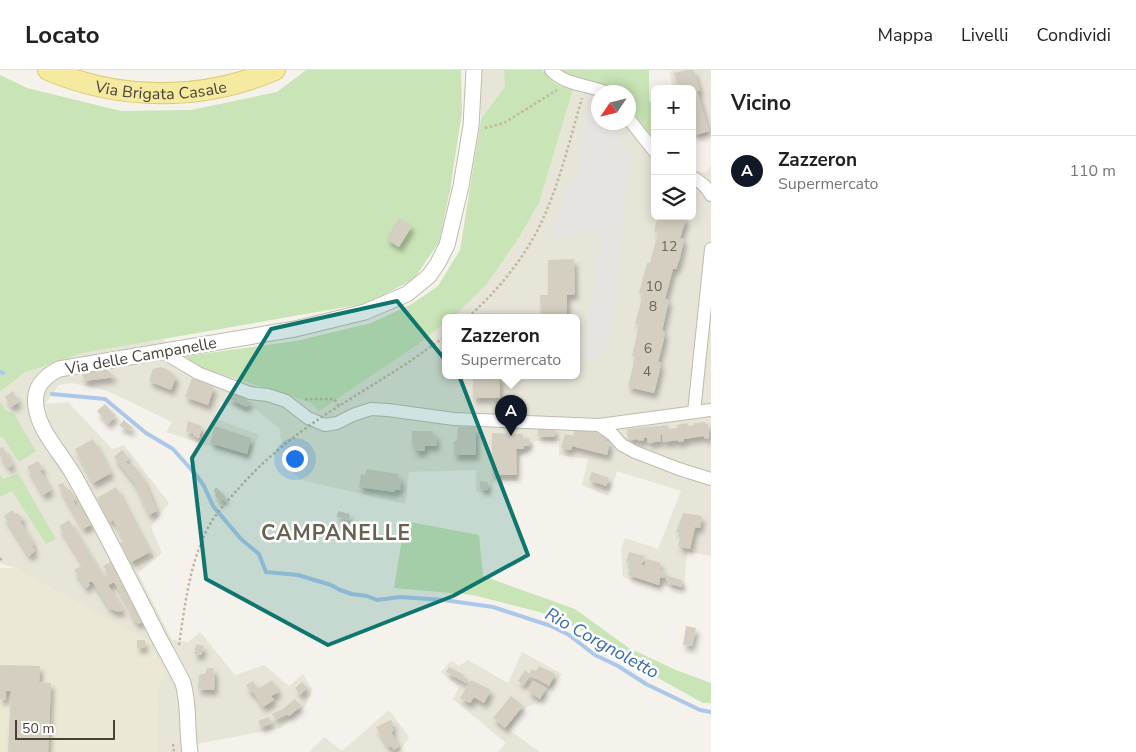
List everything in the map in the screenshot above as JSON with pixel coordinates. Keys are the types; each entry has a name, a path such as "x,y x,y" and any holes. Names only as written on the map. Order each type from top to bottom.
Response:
{"main road":[{"name":"Via Brigata Casale","path":"48,70 88,85 152,94 195,92 222,87 252,79 275,70"}],"street":[{"name":"Via delle Campanelle","path":"190,752 187,728 188,701 183,683 105,531 72,472 45,430 36,410 35,397 37,388 50,373 59,369 295,329 365,312 407,294 429,276 447,245 461,186 471,126 474,70"},
{"path":"551,70 570,83 591,87"},
{"path":"636,128 651,147"},
{"path":"696,179 707,188 711,195"},
{"path":"694,412 711,249"},
{"path":"162,351 198,373 250,393 268,395 286,401 308,418 325,425 337,423 353,414 371,409 454,419 599,425 711,410"},
{"path":"599,425 635,452 711,479"}],"path":[{"path":"471,126 486,128 504,123 570,83"},
{"path":"471,314 518,260 542,222 562,168 585,87"},
{"path":"179,645 194,566 210,523 234,493 276,450 304,429 412,361 442,339"},
{"path":"286,401 296,398 334,399 339,406"},
{"path":"144,561 155,555"}],"highlighted area":[{"path":"397,301 460,378 528,555 453,596 328,645 206,579 192,458 271,329"}],"shaded area":[{"path":"478,70 504,70 505,85 481,119"},
{"path":"542,70 561,70 572,78 598,85 591,85 591,130 636,130 636,117 651,135 651,220 696,220 696,170 706,173 711,165 711,556 687,552 684,590 663,586 658,588 623,577 621,549 625,538 658,549 681,491 617,471 608,496 582,485 588,459 559,455 559,441 534,441 531,450 520,456 517,481 494,480 490,494 476,492 476,470 409,472 405,504 301,480 286,465 279,428 254,408 246,412 222,401 214,418 259,435 248,458 166,432 172,422 108,391 72,383 59,385 45,404 68,402 112,449 124,445 169,503 151,527 162,553 138,573 172,640 188,642 200,632 235,675 264,665 289,686 303,674 312,690 305,707 281,728 196,744 197,752 157,752 158,688 166,673 16,568 0,563 0,497 12,490 46,544 17,473 3,479 0,474 0,437 2,435 19,462 6,411 0,401 0,392 24,373 83,353 163,339 180,357 250,384 311,403 420,343 442,325 442,379 580,379 580,314 455,314 487,284 520,236 539,203 573,91 563,88 545,75"},
{"path":"674,70 711,70 711,134 696,138 696,85 672,85 670,72"},
{"path":"589,105 591,105 591,130 622,130 620,151 631,153 609,351 599,350 598,363 585,360 599,231 546,238 577,171"},
{"path":"0,568 16,568 147,640 166,673 158,688 157,752 0,752"},
{"path":"522,652 562,674 540,703 526,707 509,730 540,752 498,752 506,743 453,699 459,687 441,672 451,661 459,666 468,660 508,683"},
{"path":"389,710 409,737 401,749 396,752 309,752 324,737 342,751"}],"green space":[{"path":"306,70 461,70 462,112 450,190 439,242 414,279 368,303 83,353 24,373 0,392 0,75 27,88 121,111 191,110 277,92"},
{"path":"504,70 542,70 556,83 564,88 573,90 539,203 520,236 487,284 456,314 442,314 442,325 420,343 319,411 311,403 202,368 180,357 296,341 371,323 412,304 438,286 460,250 481,119 505,86"},
{"path":"561,70 649,70 651,135 636,117 636,85 600,85 573,77"},
{"path":"0,401 6,411 14,414 36,451 19,462 2,436 0,437"},
{"path":"18,473 56,539 46,544 12,491 0,497 0,474 3,479"},
{"path":"405,521 479,535 483,576 575,609 629,648 676,670 711,683 711,703 703,703 631,663 590,634 547,614 473,595 394,588"}],"building":[{"path":"694,70 700,91 697,91 709,131 696,135 696,85 678,85 674,73"},
{"path":"399,218 412,226 399,247 386,239"},
{"path":"657,220 686,220 680,238 684,239 680,258 676,269 673,269 665,299 669,300 662,331 665,332 658,362 661,363 654,393 628,387 635,357 632,356 639,325 635,324 643,294 639,293 658,233 654,232"},
{"path":"574,259 575,294 567,295 567,314 541,314 540,295 548,295 548,260"},
{"path":"161,367 170,371 176,377 171,390 149,381 153,369"},
{"path":"106,369 115,377 84,381 82,372"},
{"path":"192,378 214,387 208,405 185,397"},
{"path":"473,379 500,379 500,398 473,398"},
{"path":"13,391 19,402 11,407 5,397"},
{"path":"232,393 251,403 246,407 230,399"},
{"path":"105,404 116,416 108,424 97,411"},
{"path":"124,420 133,428 129,431 119,425"},
{"path":"188,421 202,426 199,438 186,431"},
{"path":"705,422 705,424 708,423 709,438 705,439 704,436 684,439 684,441 678,442 678,440 663,442 662,435 660,435 661,441 648,443 647,437 644,440 638,441 638,439 628,440 627,429 668,425 669,429 677,428 677,425 687,423 688,426 694,425 694,423"},
{"path":"215,426 251,438 247,454 210,443"},
{"path":"458,427 476,427 476,455 454,455 454,441 457,441"},
{"path":"538,428 555,428 554,437 538,436"},
{"path":"575,429 585,429 606,434 605,441 610,442 607,455 572,446 571,450 561,448 565,434 573,436"},
{"path":"412,431 433,431 434,436 437,436 436,446 425,446 424,451 415,451 414,445 412,445"},
{"path":"492,433 523,434 523,439 529,438 529,446 524,446 524,449 516,449 517,475 492,475"},
{"path":"93,439 111,473 93,483 75,449"},
{"path":"3,447 13,465 8,468 0,455 0,448"},
{"path":"122,450 129,459 126,461 128,465 131,463 143,478 157,511 149,515 134,482 114,457"},
{"path":"38,461 43,469 40,470 51,490 43,495 27,467"},
{"path":"367,469 399,474 398,478 401,479 400,490 395,490 395,492 359,487 361,474 365,475"},
{"path":"592,472 609,478 606,486 589,480"},
{"path":"480,481 488,482 488,490 480,489"},
{"path":"63,483 67,491 70,489 76,500 73,501 76,506 80,504 92,524 83,529 58,485"},
{"path":"116,487 150,552 131,562 120,543 124,541 113,520 110,522 97,498"},
{"path":"216,487 226,497 221,502 216,497 214,490"},
{"path":"12,510 23,519 20,521 34,544 32,545 35,551 29,556 4,516"},
{"path":"338,511 350,514 349,520 337,517"},
{"path":"683,513 702,516 700,528 695,527 690,549 678,546 681,534 676,532"},
{"path":"69,520 103,577 108,574 103,566 112,561 144,620 139,624 134,620 129,607 114,582 108,585 123,610 119,612 110,609 92,581 88,583 90,585 86,588 74,570 83,565 59,526"},
{"path":"629,552 645,556 641,565 645,566 647,559 661,563 659,569 665,572 664,578 660,577 659,585 628,575 631,564 626,562"},
{"path":"667,576 682,580 682,587 668,583 669,581 666,580"},
{"path":"686,626 696,628 692,646 683,645"},
{"path":"137,640 145,640 145,648 137,648"},
{"path":"196,644 204,646 201,655 194,654"},
{"path":"0,665 40,666 39,682 51,683 48,752 8,752 11,691 6,691 6,700 0,699"},
{"path":"539,666 555,674 549,686 530,675 524,685 518,681 525,670 529,674 532,669 536,671"},
{"path":"449,667 464,675 463,677 468,679 466,683 446,672"},
{"path":"207,668 214,668 214,690 198,689 199,675 206,673"},
{"path":"272,680 279,692 271,696 274,700 263,707 246,685 253,681 258,689"},
{"path":"471,680 491,690 484,703 474,697 470,703 460,698"},
{"path":"533,681 546,688 540,699 528,691"},
{"path":"302,682 307,688 300,695 295,688"},
{"path":"511,696 523,706 505,728 493,718"},
{"path":"295,699 301,706 289,716 287,714 275,719 272,714 283,709"},
{"path":"269,717 272,723 261,727 258,721"},
{"path":"391,720 394,725 391,727 394,730 391,732 399,746 394,750 391,746 388,747 376,727"}],"waterway":[{"name":"Rio Corgnoletto","path":"52,394 105,399 146,433 173,449 197,476 213,506 241,539 259,554 266,572 298,575 331,585 352,594 367,596 377,600 400,597 444,600 493,607 551,626 569,635 595,655 618,666 646,684 700,710 711,712"}],"place":[{"name":"Zazzeron","path":"511,436"}],"district":[{"name":"CAMPANELLE","path":"336,533"}]}
